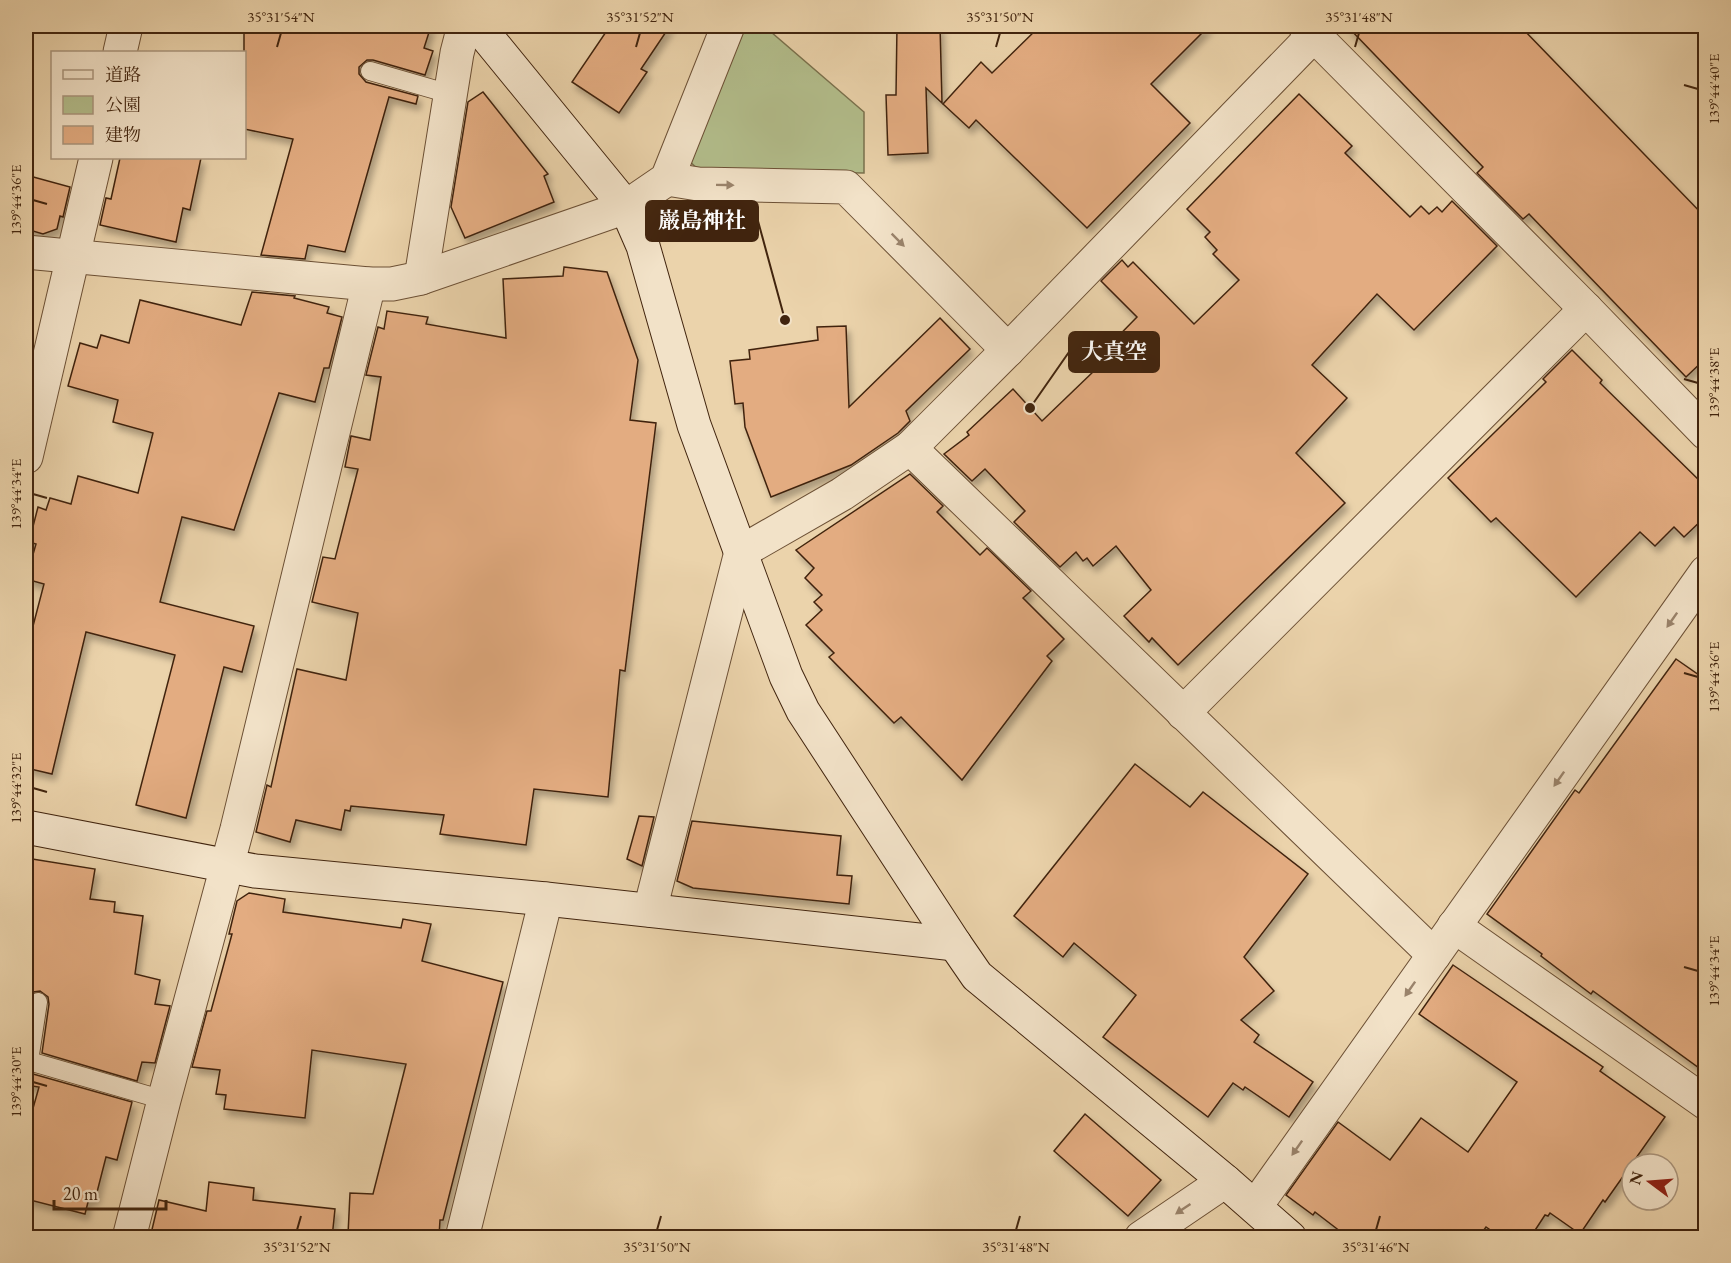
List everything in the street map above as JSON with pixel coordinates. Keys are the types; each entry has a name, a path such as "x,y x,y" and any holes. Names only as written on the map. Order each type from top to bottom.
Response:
{"street":[{"path":"120,51 126,26"},
{"path":"421,278 450,94 464,26"},
{"path":"478,26 626,207 644,246 694,425 786,676 803,711 955,944 977,976 1225,1181 1290,1238"},
{"path":"26,252 369,284 392,284 421,278 626,207 667,179 728,26"},
{"path":"650,910 741,552 842,494 910,448 1008,350 1309,30 1706,433"},
{"path":"26,457 96,159"},
{"path":"667,179 698,184 846,187 1008,350"},
{"path":"129,1238 228,865 369,284"},
{"path":"1183,713 1586,309"},
{"path":"910,448 1434,955"},
{"path":"1255,1207 1706,572"},
{"path":"26,827 255,871 546,899 955,944"},
{"path":"462,1238 546,899"},
{"path":"1454,926 1706,1103"},
{"path":"1141,1238 1225,1181"}],"lane":[{"path":"370,71 450,94"},
{"path":"38,1002 28,1061 164,1100"}],"green space":[{"path":"746,26 764,26 864,112 864,173 699,170 688,160"}],"building":[{"path":"244,26 431,26 424,48 433,51 425,75 373,60 367,60 359,67 359,74 366,82 418,96 416,104 389,97 345,252 308,245 305,259 261,255 293,139 246,129 246,51 244,51"},
{"path":"610,26 670,26 641,69 647,72 619,113 572,82"},
{"path":"897,26 940,26 942,103 926,88 928,153 888,155 886,95 896,95"},
{"path":"1040,26 1209,26 1151,84 1190,123 1087,228 976,120 969,128 943,104 981,62 992,73"},
{"path":"1347,26 1520,26 1706,218 1706,358 1686,377 1529,214 1523,219 1477,173 1483,167"},
{"path":"483,92 548,174 544,176 554,202 465,238 451,207 468,102"},
{"path":"1299,94 1352,146 1345,153 1410,217 1421,206 1429,214 1437,207 1442,212 1452,201 1497,246 1414,330 1377,294 1312,365 1347,398 1296,453 1345,503 1178,665 1152,638 1149,642 1124,616 1151,590 1116,546 1093,566 1087,558 1083,561 1076,552 1060,567 1014,522 1025,511 985,469 972,481 944,454 969,435 967,432 1013,389 1042,421 1095,370 1090,365 1137,317 1101,281 1122,260 1128,267 1133,262 1194,324 1239,280 1213,254 1217,250 1205,237 1210,232 1187,209"},
{"path":"120,159 201,159 190,210 183,208 176,242 100,225 106,198 111,199"},
{"path":"26,175 70,187 63,217 60,216 57,229 43,234 26,229"},
{"path":"564,267 607,272 638,360 630,420 656,423 625,671 620,670 608,797 534,789 526,845 440,834 444,815 351,806 350,811 345,810 341,830 296,820 290,842 256,832 267,785 271,787 297,669 346,680 358,613 312,602 323,557 335,559 358,469 345,467 351,436 370,440 381,377 366,375 378,327 384,329 387,311 428,317 426,324 506,338 503,279 563,276"},
{"path":"252,292 295,296 294,298 329,307 327,313 342,317 329,368 324,368 315,402 279,393 234,530 182,517 160,602 254,626 242,672 224,667 186,818 136,805 175,655 86,632 52,774 26,768 26,677 32,651 27,649 44,584 26,579 36,544 29,542 38,507 46,510 50,498 71,504 78,476 138,493 153,433 113,422 118,400 68,386 80,343 97,348 101,335 129,343 140,300 241,325"},
{"path":"940,318 970,349 906,411 910,421 898,433 851,465 771,497 745,427 743,403 735,404 730,361 750,359 749,350 818,340 817,327 846,326 849,407"},
{"path":"1572,350 1602,380 1600,383 1706,487 1706,516 1684,537 1674,527 1655,546 1640,532 1576,597 1496,518 1491,522 1448,478 1546,382 1543,379"},
{"path":"910,474 943,506 937,512 980,555 987,548 1031,591 1023,598 1064,639 1047,656 1052,661 962,780 901,717 894,723 829,657 834,653 806,625 822,610 814,602 822,595 805,578 814,568 796,550"},
{"path":"1676,659 1706,680 1706,1073 1593,991 1591,994 1541,956 1542,954 1487,914 1575,790 1579,793"},
{"path":"1135,764 1190,807 1203,792 1308,874 1244,957 1274,991 1241,1020 1259,1035 1254,1042 1313,1082 1289,1117 1245,1087 1243,1090 1233,1083 1208,1117 1103,1037 1136,995 1074,943 1063,957 1014,916"},
{"path":"639,816 654,817 642,866 627,859"},
{"path":"692,821 841,836 837,875 852,876 849,904 693,888 677,881"},
{"path":"26,858 95,869 90,899 115,902 114,912 143,916 135,974 160,980 155,1004 170,1006 155,1063 142,1062 137,1081 42,1053 48,997 40,991 33,992 29,995 26,1009"},
{"path":"249,893 285,899 283,912 401,928 403,919 431,924 422,961 503,982 443,1220 440,1220 439,1236 389,1238 348,1235 350,1193 373,1194 406,1064 312,1050 305,1118 224,1109 226,1095 216,1094 220,1070 192,1067 207,1011 211,1011 232,934 229,934 237,901"},
{"path":"1453,965 1603,1067 1600,1071 1665,1117 1640,1152 1620,1152 1620,1181 1605,1202 1603,1200 1580,1234 1550,1213 1548,1216 1545,1215 1530,1238 1502,1238 1486,1227 1478,1238 1349,1238 1315,1212 1313,1215 1286,1195 1338,1122 1390,1160 1421,1118 1468,1152 1517,1082 1419,1014"},
{"path":"26,1072 132,1102 117,1160 106,1157 95,1200 89,1198 85,1214 26,1199 26,1133 39,1087 26,1085"},
{"path":"1085,1114 1161,1180 1128,1216 1054,1151"},
{"path":"209,1182 254,1188 253,1200 335,1209 332,1238 150,1238 159,1200 206,1211"}],"place":[{"name":"巌島神社","path":"785,320"},
{"name":"大真空","path":"1030,408"}]}
